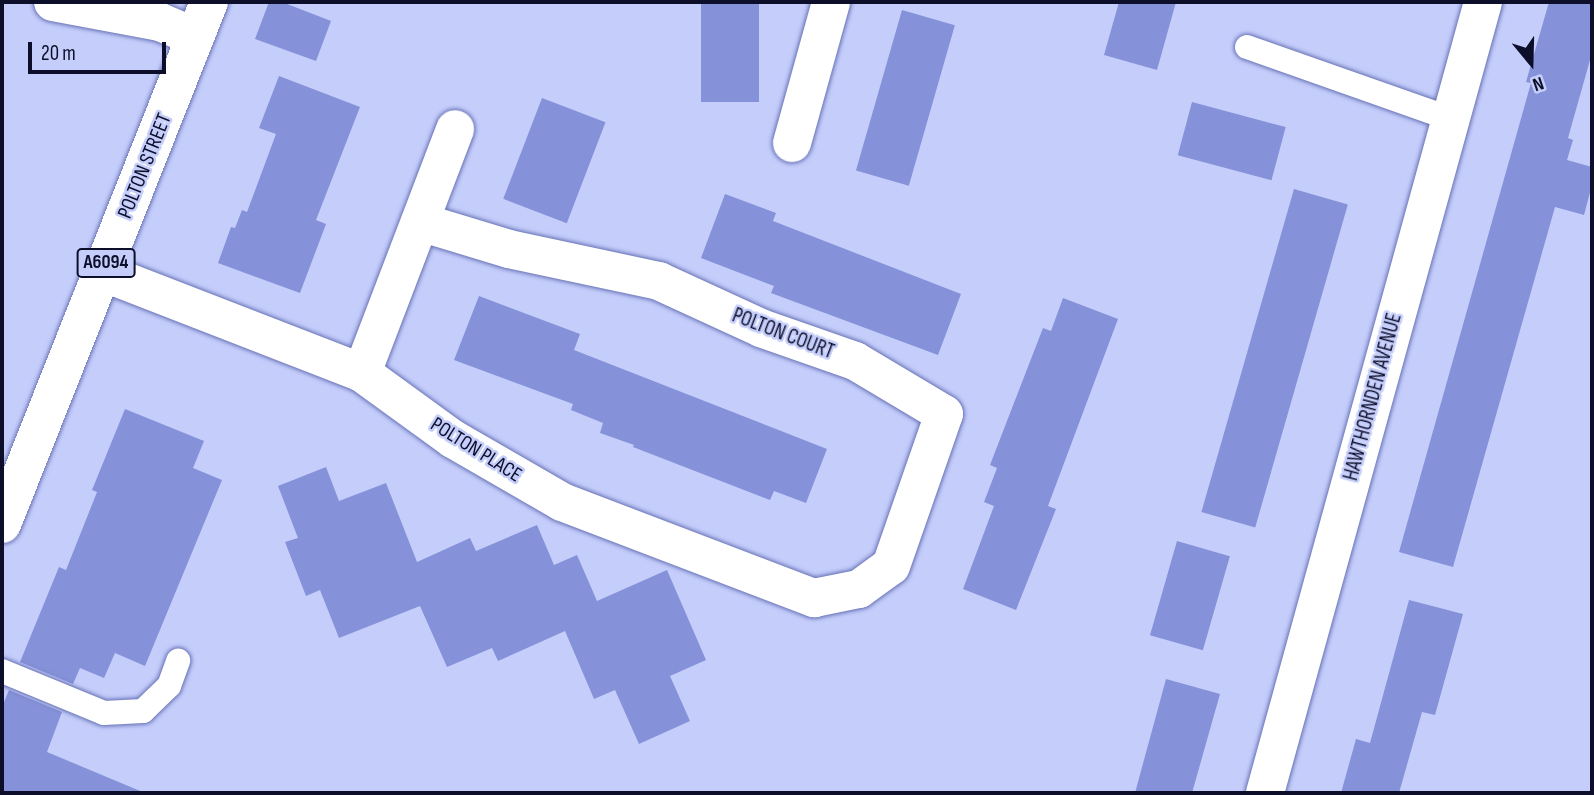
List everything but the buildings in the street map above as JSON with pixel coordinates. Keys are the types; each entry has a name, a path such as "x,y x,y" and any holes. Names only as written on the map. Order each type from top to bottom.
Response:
{"street":[{"path":"53,2 160,22 195,37"},
{"name":"POLTON STREET","path":"2,524 209,2"},
{"path":"792,143 831,2"},
{"name":"HAWTHORNDEN AVENUE","path":"1265,793 1483,2"},
{"path":"362,373 455,128"},
{"name":"POLTON COURT","path":"420,222 509,249 659,281 761,328 855,362 944,414 891,566 859,589"},
{"name":"POLTON PLACE","path":"102,272 362,373 453,439 562,502 814,598 859,589"}],"lane":[{"path":"1247,47 1449,118"},
{"path":"2,671 104,713 143,711 169,686 177,661"}]}
